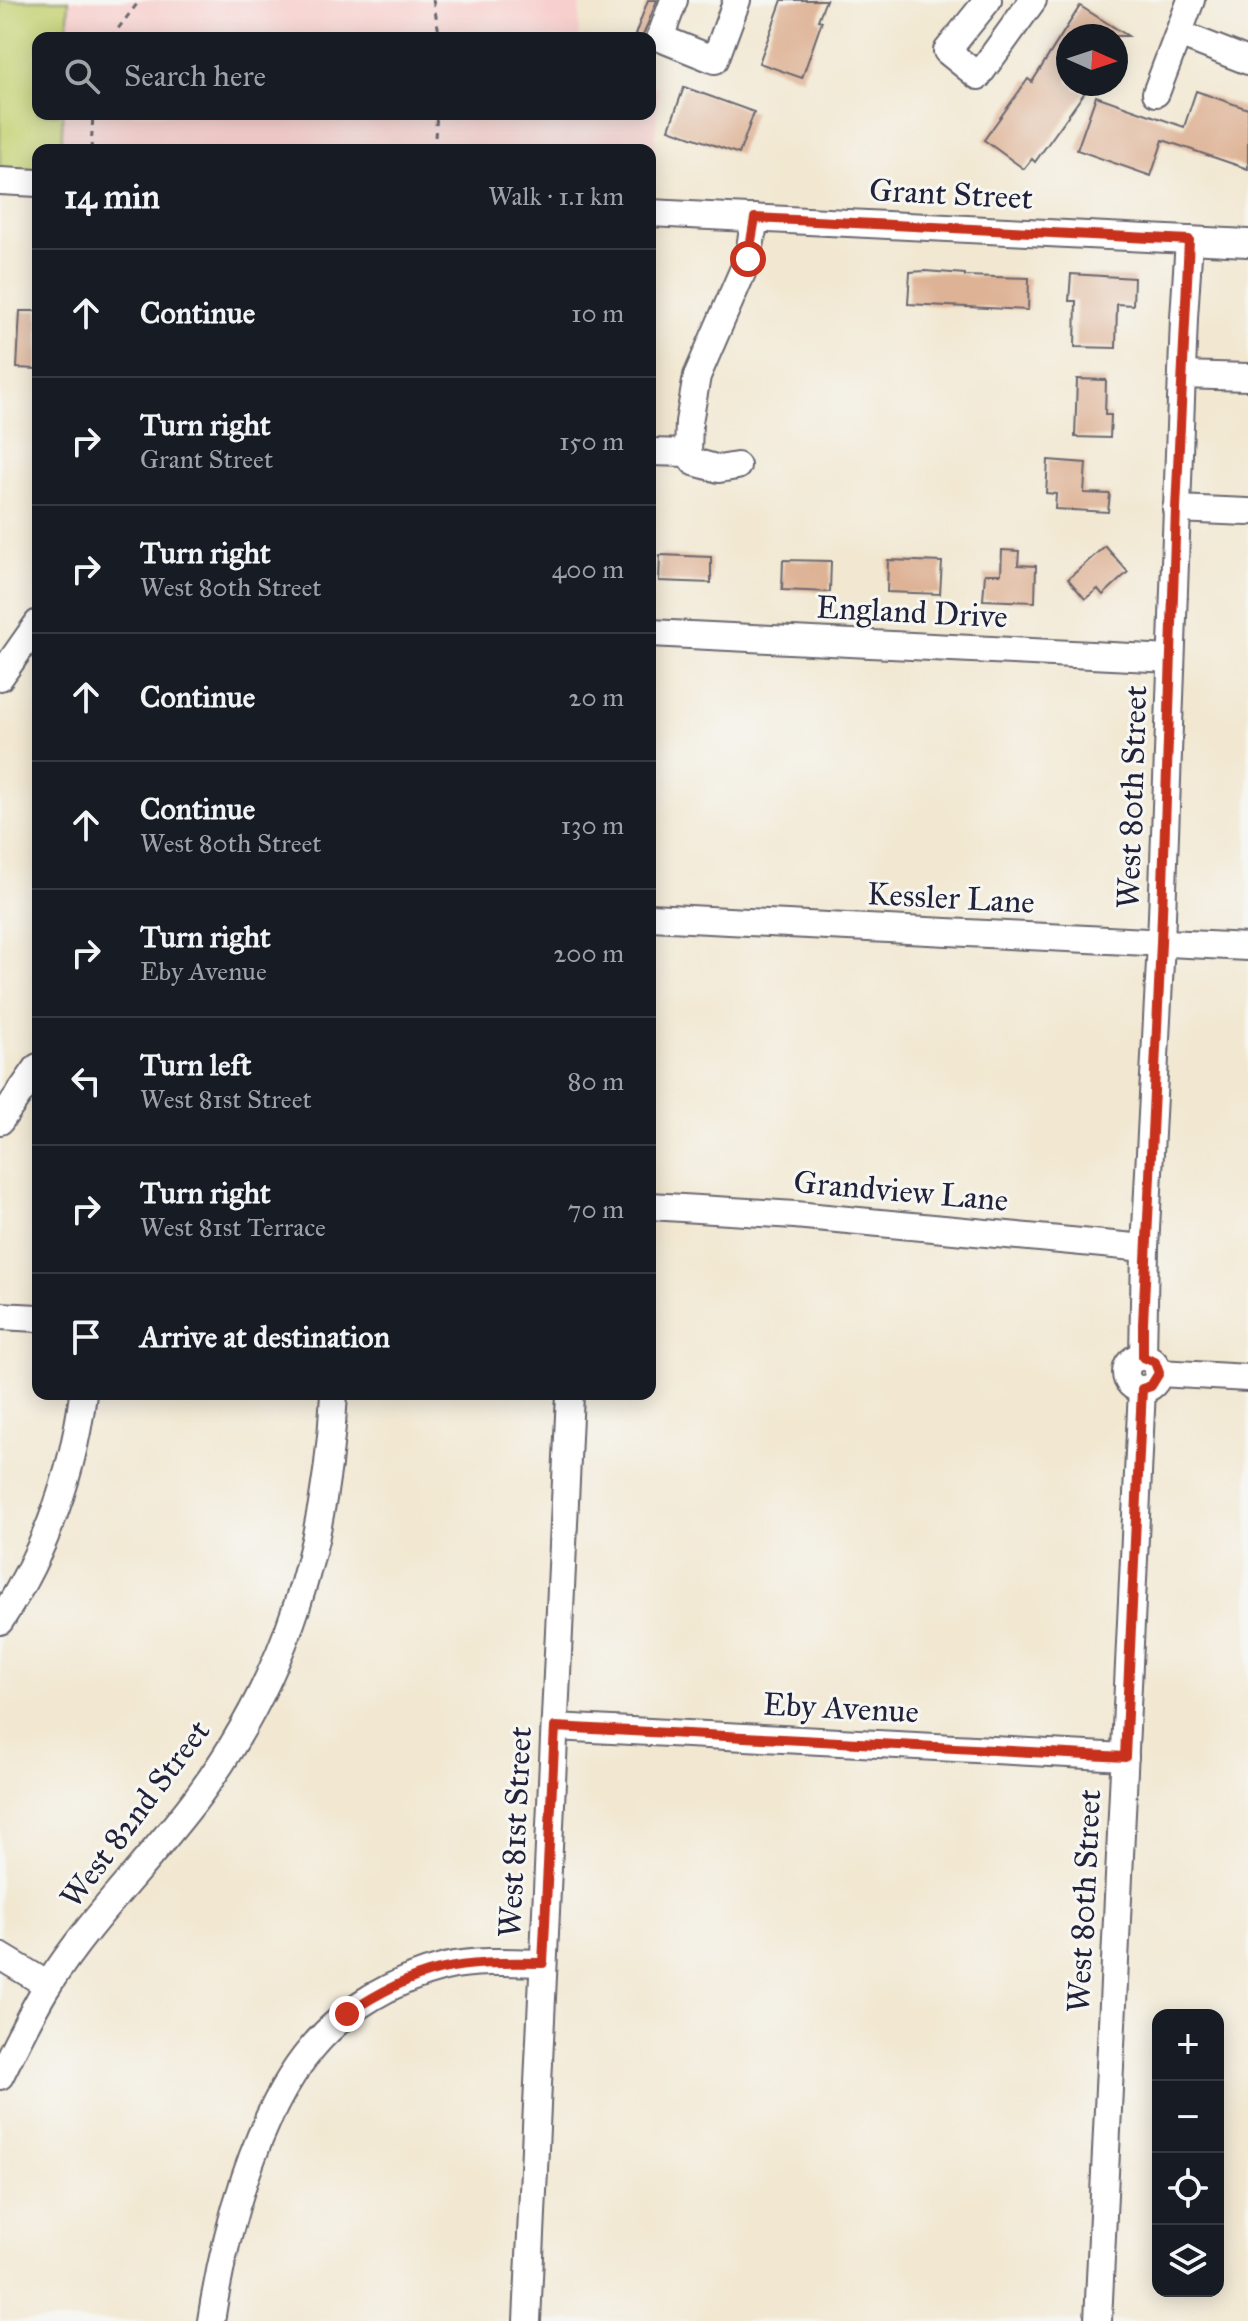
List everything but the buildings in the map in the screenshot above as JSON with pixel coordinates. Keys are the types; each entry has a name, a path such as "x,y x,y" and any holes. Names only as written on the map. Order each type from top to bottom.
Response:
{"street":[{"path":"674,0 660,38 715,60 737,0"},
{"path":"988,0 947,51 978,76 1033,0"},
{"path":"1156,93 1191,0"},
{"path":"1179,34 1248,61"},
{"path":"0,181 32,183"},
{"name":"Grant Street","path":"656,213 1248,243"},
{"path":"737,466 719,469 694,462 688,453 689,422 697,376 748,259 755,218"},
{"name":"West 80th Street","path":"1098,2321 1125,1757 1148,1373 1145,1248 1161,943 1189,240"},
{"path":"1182,375 1248,377"},
{"path":"656,452 688,453"},
{"path":"1176,509 1248,512"},
{"path":"0,677 32,632"},
{"name":"England Drive","path":"656,633 1171,659"},
{"name":"Kessler Lane","path":"656,917 1248,947"},
{"path":"0,1121 32,1076"},
{"name":"Grandview Lane","path":"656,1206 795,1215 1145,1248"},
{"path":"0,1316 32,1318"},
{"path":"1148,1373 1248,1378"},
{"path":"0,1621 19,1591 45,1538 71,1460 82,1400"},
{"name":"West 82nd Street","path":"0,2076 48,1985 199,1795 236,1740 271,1675 297,1610 314,1553 325,1496 333,1400"},
{"name":"West 81st Street","path":"527,2321 570,1400"},
{"name":"Eby Avenue","path":"555,1727 1125,1757"},
{"path":"0,1956 48,1985"},
{"path":"211,2321 232,2222 249,2168 286,2085 325,2034 375,1995 410,1978 448,1967 500,1962 543,1963"}],"path":[{"path":"116,32 140,0"},
{"path":"433,0 439,32"},
{"path":"91,144 93,120"},
{"path":"435,137 436,120"}],"shaded area":[{"path":"69,0 580,0 579,32 67,32"},
{"path":"658,87 655,144 61,144 63,120 656,120"}],"green space":[{"path":"0,0 69,0 67,32 32,32 32,120 63,120 61,144 32,144 32,171 0,169"}],"route":[{"path":"347,2014 375,1995 410,1978 448,1967 500,1962 543,1963 555,1727 1125,1757 1142,1389 1151,1386 1159,1373 1152,1359 1143,1357 1145,1248 1161,943 1189,240 755,218 748,259"}]}
